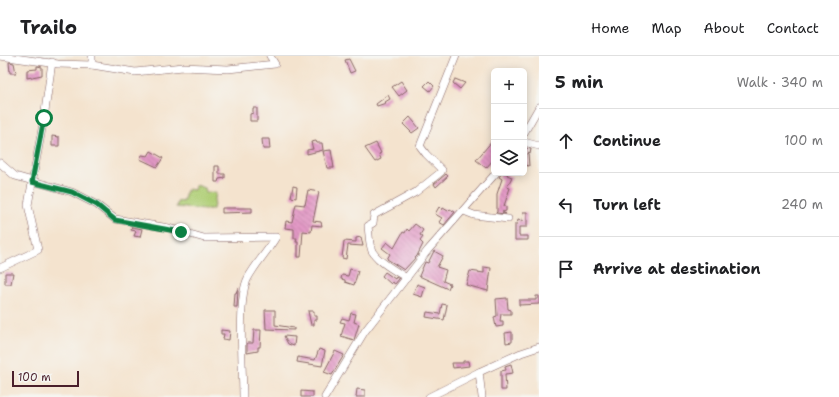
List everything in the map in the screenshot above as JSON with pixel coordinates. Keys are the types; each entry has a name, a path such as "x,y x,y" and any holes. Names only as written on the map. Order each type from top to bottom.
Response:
{"street":[{"path":"0,56 92,65 135,72 183,67 228,69 275,64 270,56"},
{"path":"92,56 92,65"},
{"path":"407,278 392,269 371,250 368,226 373,223 374,216 416,192 441,172 442,170 420,146 456,56"},
{"path":"0,268 38,250 28,205 44,118 52,62"},
{"path":"527,128 539,107"},
{"path":"527,143 539,146"},
{"path":"0,163 15,176 72,192 97,205 115,220 169,228 204,238 276,237 248,278 245,286 242,307 243,397"},
{"path":"325,397 365,331 428,250 493,176"},
{"path":"464,211 474,215 508,219"},
{"path":"429,397 521,353 539,348"},
{"path":"479,372 482,397"}],"green space":[{"path":"196,185 205,188 206,192 216,193 213,209 205,210 176,207 178,201 183,202 187,189 194,190"}],"building":[{"path":"349,59 355,71 350,73 345,60"},
{"path":"9,62 14,63 16,73 10,73"},
{"path":"37,66 42,67 42,75 27,78 27,70 37,69"},
{"path":"455,79 465,83 460,89 453,83"},
{"path":"401,81 407,90 399,96 392,87"},
{"path":"429,81 434,86 430,91 424,86"},
{"path":"388,95 390,99 385,102 386,103 377,106 376,104"},
{"path":"253,108 257,108 257,121 250,121 250,114 253,113"},
{"path":"410,117 419,128 412,133 403,124"},
{"path":"52,136 59,137 59,146 52,146"},
{"path":"262,139 269,139 270,149 263,149"},
{"path":"316,141 317,143 322,143 323,150 307,154 307,150 313,149 311,142"},
{"path":"491,142 491,162 486,168 476,160"},
{"path":"376,143 381,153 379,154 381,159 375,162 365,148"},
{"path":"527,148 531,149 530,154 528,153 529,166 527,166"},
{"path":"331,150 334,168 327,168 323,151"},
{"path":"151,151 163,158 157,167 140,159 142,155 148,156"},
{"path":"215,166 219,166 219,174 225,174 225,178 219,179 218,182 215,182"},
{"path":"446,174 448,176 436,187 434,184"},
{"path":"499,177 512,177 507,187 510,188 504,206 506,206 506,211 502,212 506,214 496,213 497,194 502,179"},
{"path":"293,186 297,187 296,198 291,197"},
{"path":"308,190 319,192 313,221 321,222 322,226 312,225 311,232 303,231 301,257 298,257 298,242 296,242 297,238 294,238 294,229 285,228 286,221 292,222 296,204 305,205"},
{"path":"439,207 442,210 443,208 448,211 450,209 455,212 444,225 439,222 442,218 435,214"},
{"path":"222,208 252,208 252,212 222,213"},
{"path":"523,212 527,212 527,227 519,227 519,236 528,236 528,240 515,240 515,224 517,224 518,220 522,221"},
{"path":"415,224 423,230 420,235 423,237 420,241 423,244 417,256 404,270 387,259 390,254 382,248 387,242 394,248 403,232 405,233 407,229 409,231"},
{"path":"132,227 142,229 140,237 134,236 136,231 131,230"},
{"path":"361,237 363,246 348,245 346,259 342,258 344,241 356,242 356,238"},
{"path":"434,251 443,256 437,267 446,270 443,281 450,284 448,289 419,276 425,262 428,263"},
{"path":"484,267 491,268 488,291 466,285 470,271 484,273"},
{"path":"350,269 358,271 354,285 341,279 342,275 348,276"},
{"path":"385,272 395,279 396,277 399,279 395,284 392,282 391,284 382,276"},
{"path":"5,273 13,273 11,284 5,284"},
{"path":"417,284 425,287 422,297 413,294"},
{"path":"238,288 237,307 234,307 235,293"},
{"path":"536,296 539,296 539,304 519,305 519,300 536,300"},
{"path":"507,298 508,309 511,310 511,314 501,314 500,321 503,321 503,326 496,327 494,317 497,316 496,299"},
{"path":"442,304 447,305 444,320 426,317 427,312 440,314"},
{"path":"265,310 275,310 275,325 294,328 294,330 266,329"},
{"path":"308,311 314,311 314,316 317,316 317,320 314,320 314,325 311,325"},
{"path":"351,313 356,314 354,322 359,324 354,340 341,336 345,323 340,322 342,318 349,320"},
{"path":"221,330 230,331 229,340 223,339 224,334 221,334"},
{"path":"254,330 261,330 260,347 258,347 258,351 247,353 247,343 253,343"},
{"path":"512,332 512,342 506,343 505,333"},
{"path":"284,336 295,337 294,346 288,344"},
{"path":"319,349 325,351 322,366 297,362 298,357 315,360"},
{"path":"335,351 344,355 332,375 324,372"},
{"path":"463,361 468,361 469,366 453,368 452,363 463,363"},
{"path":"511,364 513,373 505,374 506,390 501,390 501,371 506,370 505,366"},
{"path":"357,389 365,390 365,397 356,397"},
{"path":"301,391 313,392 313,397 301,397"}],"route":[{"path":"44,118 32,182 72,192 97,205 115,220 169,228 181,232"}]}
